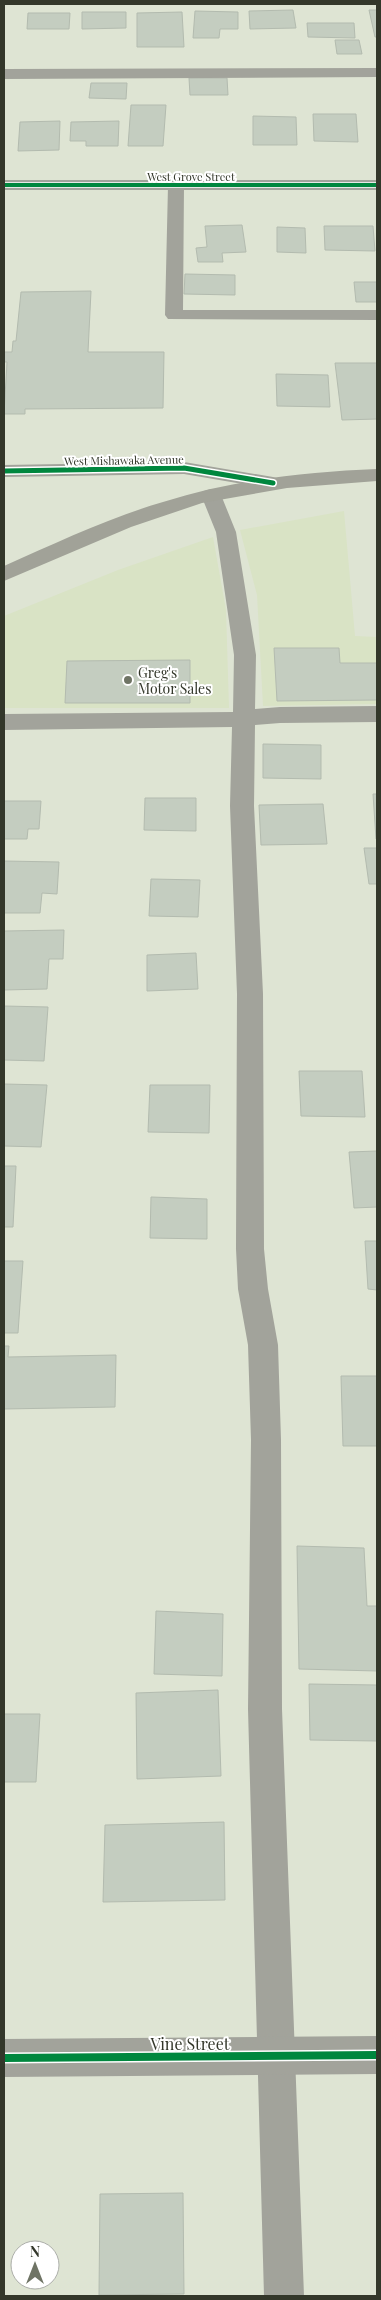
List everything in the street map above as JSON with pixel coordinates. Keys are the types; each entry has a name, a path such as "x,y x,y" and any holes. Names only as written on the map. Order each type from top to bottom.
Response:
{"main road":[{"name":"West Mishawaka Avenue","path":"4,574 142,515 211,494 273,483 344,476 377,475"}],"street":[{"path":"4,74 377,73"},
{"name":"West Grove Street","path":"4,185 377,185"},
{"path":"176,186 174,315 377,315"},
{"name":"West Mishawaka Avenue","path":"4,472 184,468 273,483"},
{"path":"211,494 226,532 245,655 242,806 250,994 250,1249 253,1289 263,1345 266,1440 265,1710 284,2296"},
{"path":"4,722 216,721 280,716 377,714"},
{"name":"Vine Street","path":"4,2058 377,2055"}],"shaded area":[{"path":"344,511 355,636 377,637 377,704 263,706 257,595 240,530"},
{"path":"213,537 226,610 229,708 4,708 4,616 118,570"}],"building":[{"path":"293,10 296,28 250,29 249,11"},
{"path":"369,10 377,10 377,37 375,37"},
{"path":"195,11 238,12 238,29 220,29 219,38 193,38"},
{"path":"82,12 126,12 126,28 82,29"},
{"path":"182,12 184,47 137,47 137,13"},
{"path":"28,13 70,13 69,29 27,29"},
{"path":"307,23 354,23 355,38 308,37"},
{"path":"335,40 359,40 362,54 337,54"},
{"path":"189,78 227,78 228,95 190,95"},
{"path":"91,83 127,83 126,99 89,98"},
{"path":"131,105 166,105 163,146 128,146"},
{"path":"313,114 356,114 358,142 314,141"},
{"path":"253,116 296,117 297,145 253,145"},
{"path":"60,121 59,150 18,151 20,122"},
{"path":"119,121 118,146 86,146 86,141 70,141 71,122"},
{"path":"242,225 246,252 222,253 223,262 198,262 196,248 207,247 205,226"},
{"path":"324,226 373,226 375,251 325,250"},
{"path":"277,227 305,228 306,253 277,252"},
{"path":"185,274 235,275 235,295 184,294"},
{"path":"354,282 377,282 377,302 356,302"},
{"path":"91,291 88,352 164,352 163,408 25,409 25,414 4,414 7,362 4,362 4,352 12,352 13,341 16,341 21,292"},
{"path":"335,363 377,363 377,419 342,420"},
{"path":"276,374 328,375 330,407 277,406"},
{"path":"274,648 339,648 340,663 377,663 377,700 277,701"},
{"path":"190,660 190,703 65,703 67,661"},
{"path":"263,744 321,745 321,779 263,778"},
{"path":"373,794 377,794 377,839 376,839"},
{"path":"145,798 196,798 196,831 144,830"},
{"path":"4,801 41,801 39,829 28,829 27,839 4,839"},
{"path":"323,804 327,844 261,845 259,805"},
{"path":"364,848 377,848 377,884 369,884"},
{"path":"4,861 59,862 57,894 42,893 40,913 4,913"},
{"path":"151,879 200,880 198,917 149,916"},
{"path":"64,930 63,959 49,959 47,989 4,990 4,931"},
{"path":"196,953 198,989 147,991 147,955"},
{"path":"4,1006 48,1007 44,1061 4,1060"},
{"path":"299,1071 362,1071 365,1117 301,1116"},
{"path":"4,1084 47,1085 41,1147 4,1146"},
{"path":"150,1085 210,1085 209,1133 148,1132"},
{"path":"377,1151 377,1207 354,1208 349,1152"},
{"path":"4,1166 16,1166 13,1227 4,1227"},
{"path":"151,1197 207,1199 207,1239 150,1238"},
{"path":"365,1241 377,1241 377,1290 368,1289"},
{"path":"4,1261 23,1261 18,1333 4,1333"},
{"path":"4,1346 9,1346 8,1357 116,1355 115,1407 4,1409"},
{"path":"341,1376 377,1376 377,1446 343,1446"},
{"path":"297,1546 364,1548 367,1606 377,1606 377,1671 299,1669"},
{"path":"156,1611 223,1614 222,1676 154,1674"},
{"path":"309,1684 377,1685 377,1741 310,1740"},
{"path":"218,1690 221,1776 137,1779 136,1693"},
{"path":"4,1714 40,1714 36,1782 4,1782"},
{"path":"224,1822 225,1900 103,1902 105,1825"},
{"path":"183,2193 184,2294 99,2295 100,2194"}],"cycle path":[{"path":"4,185 377,185"},
{"path":"4,471 184,468 273,483"},
{"path":"4,2058 377,2055"}],"place":[{"name":"Greg's Motor Sales","path":"128,680"}]}
